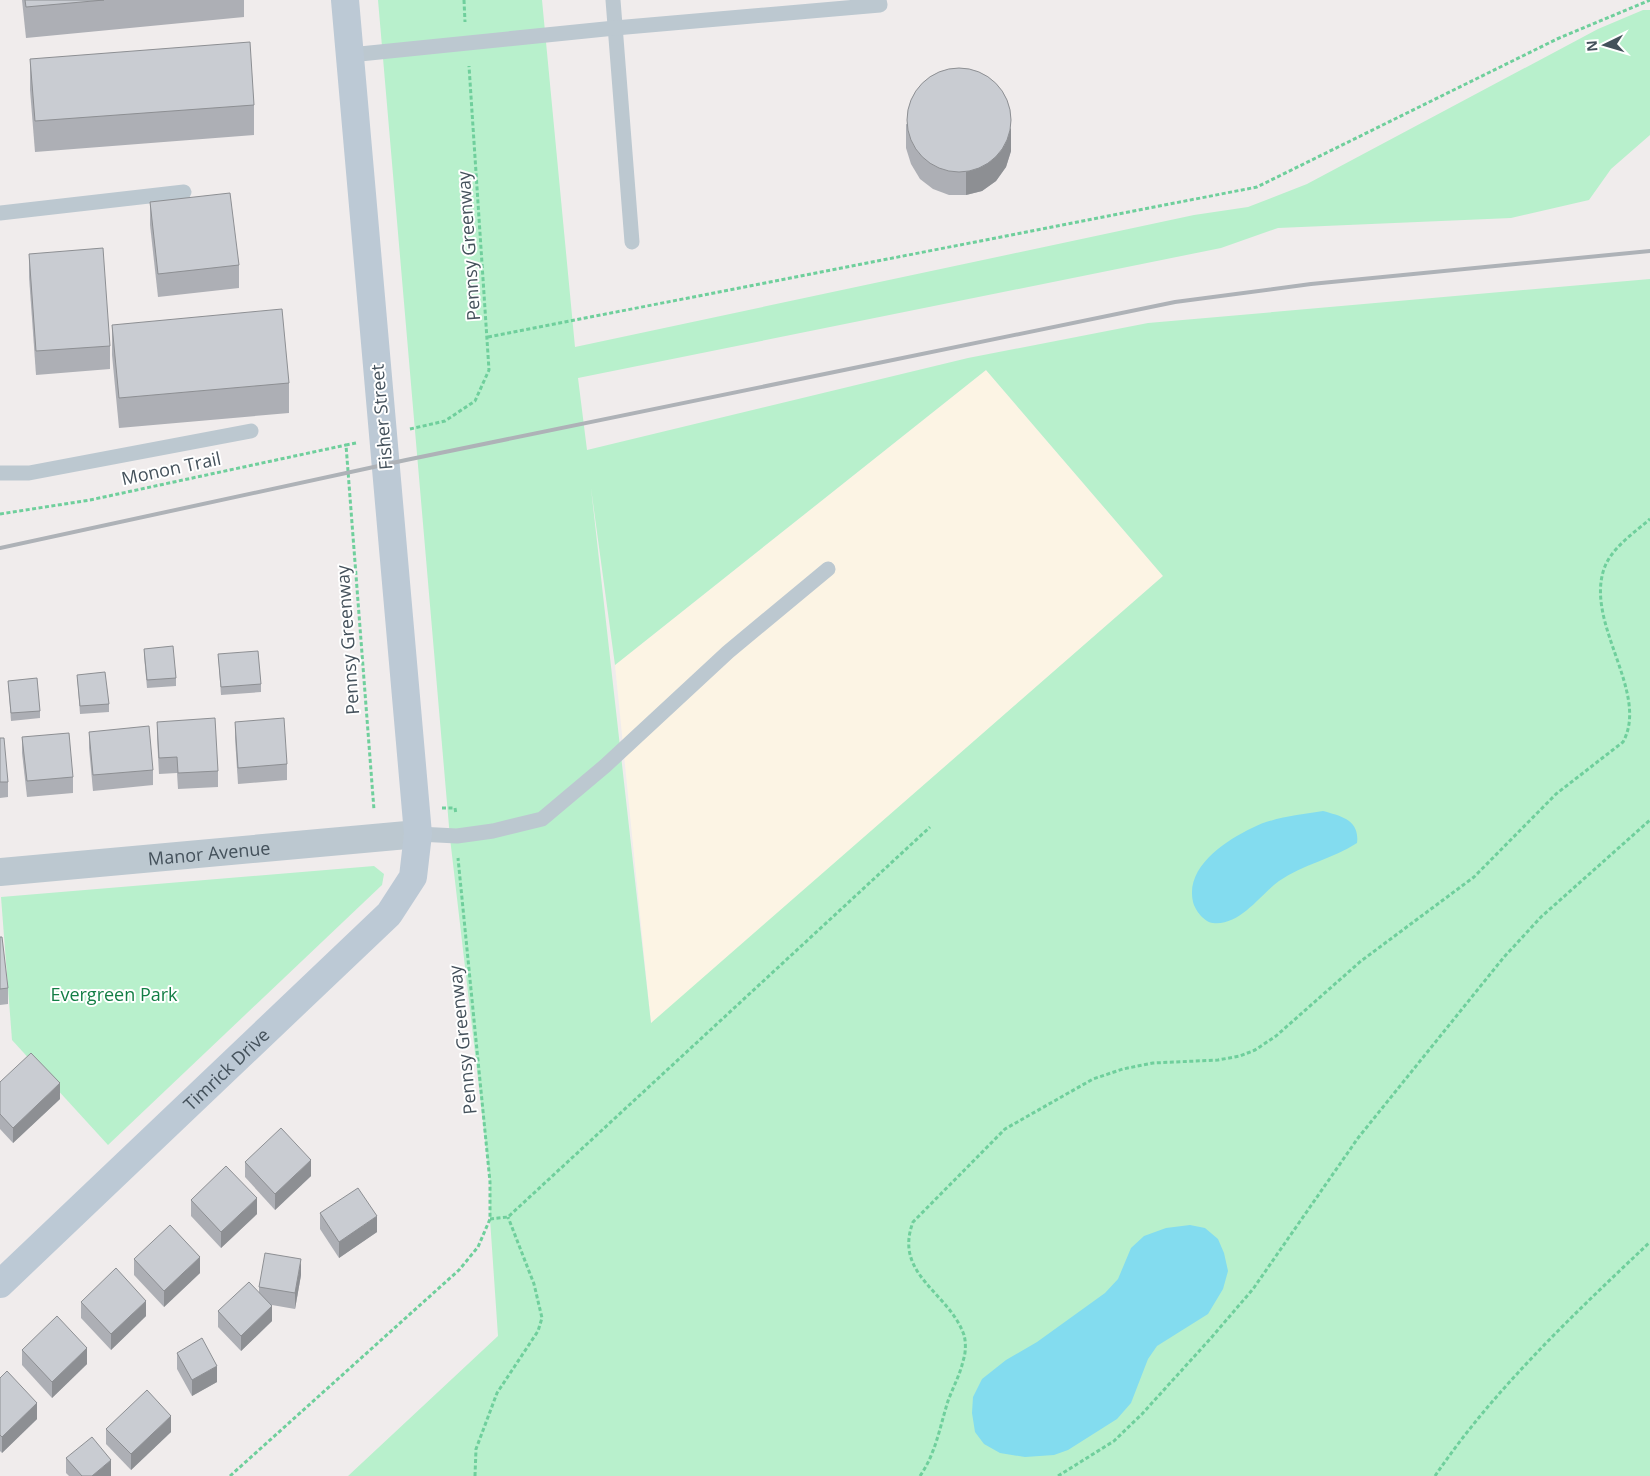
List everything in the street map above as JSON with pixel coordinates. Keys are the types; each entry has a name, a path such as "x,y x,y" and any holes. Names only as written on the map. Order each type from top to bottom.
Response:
{"street":[{"name":"Fisher Street","path":"345,0 418,834"},
{"name":"Manor Avenue","path":"0,872 418,834"},
{"name":"Timrick Drive","path":"0,1284 389,914 413,877 418,834"}],"lane":[{"path":"613,0 632,242"},
{"path":"350,55 615,28 880,5 879,0"},
{"path":"0,213 184,192"},
{"path":"0,473 29,473 251,431"},
{"path":"418,834 457,836 493,831 542,818 605,766 728,652 828,569"}],"path":[{"name":"Pennsy Greenway","path":"404,431 445,421 475,401 489,370 464,0"},
{"path":"488,338 1257,187 1557,39 1650,0"},
{"path":"346,445 364,440"},
{"name":"Pennsy Greenway","path":"346,445 374,810 380,810"},
{"name":"Monon Trail","path":"0,514 90,500 346,445"},
{"path":"1623,660 1602,599 1601,586 1604,568 1615,551 1650,519"},
{"path":"920,1476 935,1448 948,1402 964,1362 966,1347 964,1335 957,1322 916,1270 909,1256 907,1242 913,1222 1005,1129 1093,1079 1123,1069 1152,1063 1218,1060 1240,1056 1255,1050 1276,1036 1361,961 1474,877 1556,794 1623,742 1632,732 1634,726"},
{"path":"1058,1476 1114,1441 1142,1414 1211,1338 1258,1281 1358,1138 1504,957 1541,917 1650,820"},
{"path":"230,1476 459,1270 478,1246 490,1219 508,1217 930,827"},
{"name":"Pennsy Greenway","path":"458,858 490,1182 490,1219"},
{"path":"475,1476 476,1448 498,1393 538,1331 542,1318 534,1284 508,1217"},
{"path":"1435,1476 1454,1450 1510,1384 1591,1298 1650,1242"}],"shaded area":[{"path":"986,370 1163,576 651,1024 615,665"}],"green space":[{"path":"378,0 542,0 575,347 1194,215 1248,207 1307,184 1598,29 1643,10 1650,10 1650,135 1611,169 1589,200 1511,218 1278,228 1221,248 578,378 587,450 968,358 1148,323 1650,279 1650,1476 348,1476 498,1336 490,1219 490,1182 450,838","holes":["986,370 1163,576 651,1023 591,488 615,665"]},
{"name":"Evergreen Park","path":"374,866 384,874 382,885 108,1145 12,1040 1,897"}],"water":[{"path":"1323,811 1348,820 1355,829 1357,843 1348,849 1288,875 1241,915 1232,920 1223,923 1213,923 1200,915 1193,902 1192,889 1195,878 1209,857 1219,848 1241,833 1260,824"},
{"path":"1190,1225 1205,1228 1218,1239 1224,1253 1228,1271 1223,1289 1208,1314 1157,1346 1148,1359 1131,1403 1117,1419 1068,1450 1054,1455 1025,1457 1000,1453 984,1444 975,1432 972,1413 973,1397 982,1379 1006,1360 1037,1342 1105,1293 1118,1279 1131,1248 1144,1236 1166,1228"}],"building":[{"path":"25,0 104,0 26,7"},
{"path":"250,42 254,105 35,121 30,59"},
{"path":"959,68 979,72 988,76 996,83 1003,91 1007,100 1011,120 1007,140 1003,149 996,157 988,164 979,168 959,172 939,168 930,164 922,157 915,149 911,140 907,120 911,100 915,91 922,83 930,76 939,72"},
{"path":"230,193 239,265 158,274 150,202"},
{"path":"103,248 110,346 36,351 29,254"},
{"path":"282,309 289,383 119,398 112,325"},
{"path":"173,646 176,678 147,680 144,649"},
{"path":"258,651 261,684 221,687 218,654"},
{"path":"105,672 109,704 80,706 77,675"},
{"path":"37,678 40,711 11,713 8,681"},
{"path":"215,718 218,771 178,773 177,757 159,758 157,722"},
{"path":"284,718 287,764 238,768 235,722"},
{"path":"149,726 153,770 93,775 89,732"},
{"path":"69,733 73,777 27,781 22,737"},
{"path":"0,738 4,738 8,782 0,782"},
{"path":"0,937 2,937 8,988 0,989"},
{"path":"31,1053 60,1083 13,1128 0,1114 0,1082"},
{"path":"281,1128 311,1160 275,1194 245,1162"},
{"path":"226,1166 257,1198 221,1232 191,1200"},
{"path":"358,1188 377,1216 339,1242 320,1213"},
{"path":"170,1225 200,1257 164,1291 134,1259"},
{"path":"265,1253 301,1259 295,1293 259,1287"},
{"path":"116,1268 146,1301 111,1334 81,1302"},
{"path":"249,1282 272,1306 241,1336 218,1311"},
{"path":"57,1316 87,1348 52,1382 22,1350"},
{"path":"202,1338 217,1366 192,1380 177,1353"},
{"path":"7,1371 37,1403 2,1437 0,1435 0,1378"},
{"path":"147,1390 171,1416 131,1454 106,1429"},
{"path":"92,1437 111,1460 92,1476 82,1476 66,1458"}],"railway":[{"path":"0,548 406,460 1175,302 1311,284 1650,251"}]}
